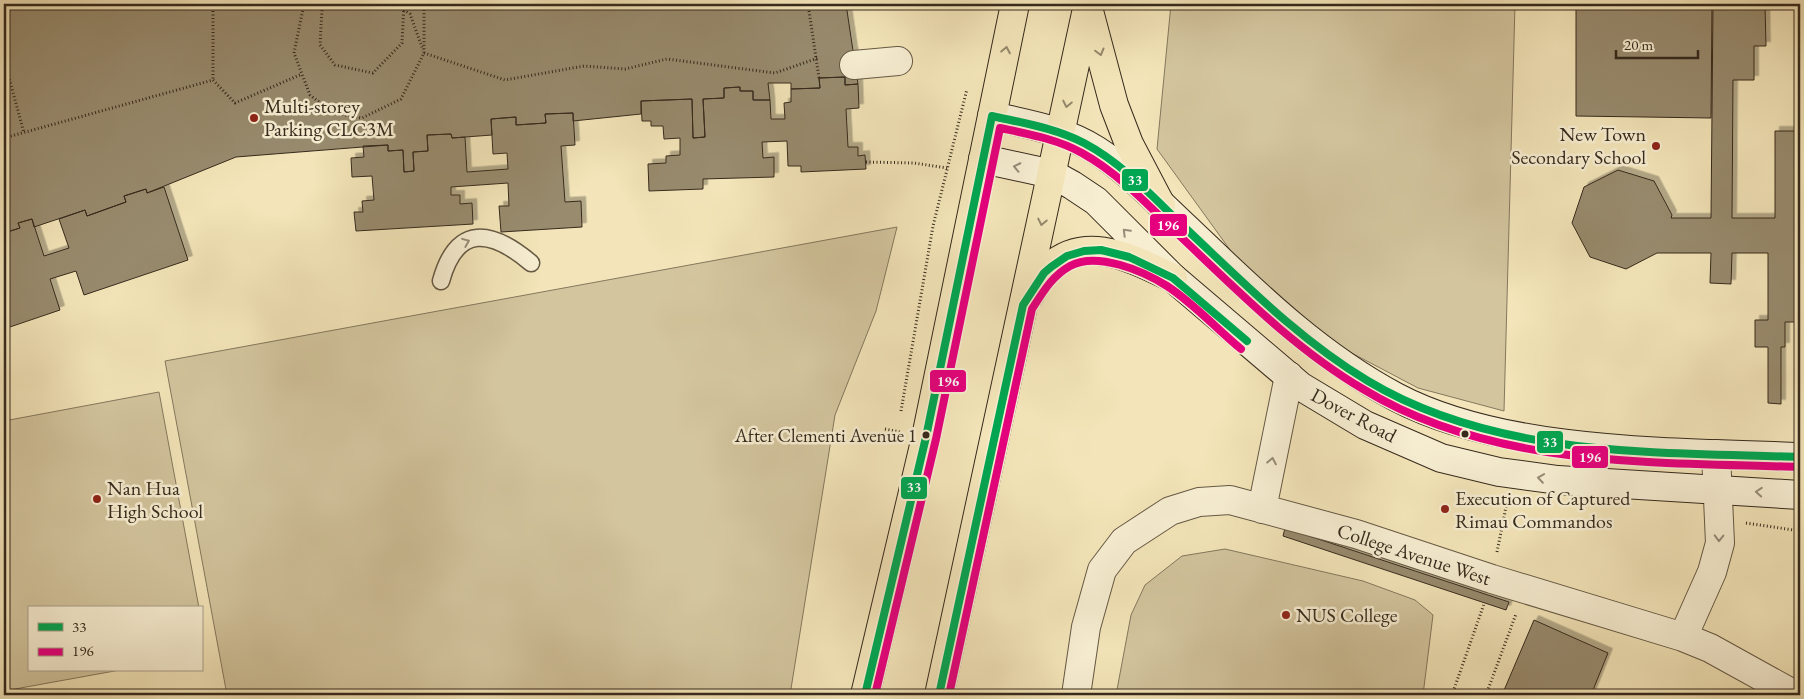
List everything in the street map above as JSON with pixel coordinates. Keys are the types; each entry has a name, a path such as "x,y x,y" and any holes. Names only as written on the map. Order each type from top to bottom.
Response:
{"main road":[{"path":"865,695 926,437 1015,4"},
{"path":"939,695 1088,4"},
{"path":"1088,4 1114,105 1129,144 1161,205"},
{"path":"1023,305 1051,267 1067,256 1084,251 1101,250 1129,257 1173,278"}],"street":[{"path":"854,65 898,61"},
{"name":"Dover Road","path":"992,116 1061,133 1096,150 1161,205 1283,319 1357,374 1397,398 1451,420 1502,432 1627,450 1800,457"},
{"name":"Dover Road","path":"983,159 1052,174 1072,184 1096,202 1173,278 1300,386 1365,425 1441,458 1499,472 1558,480 1800,495"},
{"path":"1262,509 1289,376"},
{"path":"1683,637 1712,572 1720,543 1716,454"},
{"name":"College Avenue West","path":"1076,695 1086,627 1102,570 1124,541 1170,511 1199,502 1230,500 1356,534 1488,590 1683,637 1710,648 1796,695"}],"lane":[{"path":"441,281 447,261 459,244 477,238 493,238 514,248 531,263"}],"path":[{"path":"212,4 213,80 235,103 302,74"},
{"path":"304,4 294,53 310,95 334,114 362,118 401,99 424,53 424,4"},
{"path":"330,4 322,9 320,45 335,65 373,73 402,43 404,4"},
{"path":"395,4 410,14 424,53"},
{"path":"808,4 820,78"},
{"path":"424,53 505,80 584,66 625,70 667,59 775,73 818,58"},
{"path":"4,59 24,133"},
{"path":"4,138 213,80"},
{"path":"900,412 932,226 968,84"},
{"path":"866,162 914,163 947,168"},
{"path":"897,431 899,421"},
{"path":"1452,695 1488,590 1508,498"},
{"path":"1486,695 1519,606"}],"shaded area":[{"path":"1171,4 1515,4 1504,411 1418,388 1327,340 1254,283 1157,149"},
{"path":"897,227 876,311 835,415 790,695 227,695 165,361"},
{"name":"Nan Hua High School","path":"159,392 199,606 28,606 28,672 109,672 4,691 4,421"},
{"name":"NUS College","path":"1225,549 1363,581 1415,600 1433,615 1423,695 1116,695 1131,615 1145,585 1182,556"}],"building":[{"name":"Multi-storey Parking CLC3M","path":"4,4 846,4 858,84 845,85 845,77 819,78 820,88 791,89 791,83 768,83 770,100 753,100 753,91 740,91 740,87 724,88 724,98 703,99 705,137 693,138 692,99 641,101 641,114 573,121 573,113 545,114 546,123 516,125 516,117 491,119 492,135 452,138 451,134 427,135 428,151 413,152 414,171 404,172 403,150 388,151 388,145 236,157 147,193 146,189 124,196 126,202 87,216 85,210 34,227 32,219 18,223 20,228 4,233"},
{"path":"1576,4 1712,4 1711,118 1576,116"},
{"path":"1713,4 1765,4 1766,46 1754,46 1754,80 1733,80 1732,218 1775,218 1775,131 1800,131 1800,322 1785,322 1785,347 1781,347 1781,404 1768,403 1768,347 1755,347 1755,320 1768,320 1768,253 1732,253 1731,284 1710,283 1711,253 1657,253 1626,269 1590,257 1572,223 1584,187 1618,170 1654,181 1672,215 1671,218 1711,218"},
{"path":"845,77 845,85 858,84 859,108 846,109 848,147 858,147 858,156 865,155 866,169 801,172 801,166 788,166 787,141 762,142 763,158 774,157 774,177 703,179 703,189 649,191 648,164 666,163 666,156 680,155 680,138 664,139 663,126 651,126 651,121 642,121 641,101 692,99 693,138 705,137 703,99 724,98 724,88 740,87 740,91 753,91 753,100 770,100 771,119 785,119 784,103 791,102 791,89 820,88 819,78"},
{"path":"573,113 575,145 561,146 565,202 581,201 582,227 501,232 499,206 509,206 508,183 451,187 451,195 460,195 460,204 472,203 473,224 356,231 354,212 363,212 362,201 374,200 372,176 352,177 351,158 364,157 363,146 388,145 388,151 403,150 404,172 414,171 413,152 428,151 427,135 451,134 452,138 465,137 467,172 508,169 507,153 493,154 491,119 516,117 516,125 546,123 545,114"},
{"path":"164,187 188,260 84,295 76,271 50,279 60,310 4,329 4,233 20,228 18,223 32,219 44,256 69,248 59,219 85,210 87,216 126,202 124,196 146,189 147,193"},
{"path":"1285,528 1509,602 1506,610 1283,536"},
{"path":"1534,620 1608,653 1591,695 1502,695"}],"transit line":[{"name":"33","path":"865,695 926,437 992,116 1062,133 1098,151 1124,170 1294,328 1368,381 1417,406 1469,425 1523,438 1578,446 1690,454 1800,457"},
{"name":"196","path":"875,695 936,439 1000,128 1063,144 1096,161 1135,192 1246,299 1291,338 1363,389 1413,415 1465,434 1519,447 1575,456 1688,464 1800,467"},
{"name":"33","path":"939,695 1023,305 1044,273 1067,256 1084,251 1101,250 1129,257 1173,278 1247,341"},
{"name":"196","path":"949,695 1032,309 1048,285 1064,270 1081,262 1106,262 1133,269 1167,286 1241,349"}],"place":[{"name":"Multi-storey Parking CLC3M","path":"254,118"},
{"name":"New Town Secondary School","path":"1656,146"},
{"name":"After Clementi Avenue 1","path":"926,435"},
{"name":"Nan Hua High School","path":"97,499"},
{"name":"Execution of Captured Rimau Commandos","path":"1445,509"},
{"name":"NUS College","path":"1286,615"}]}
